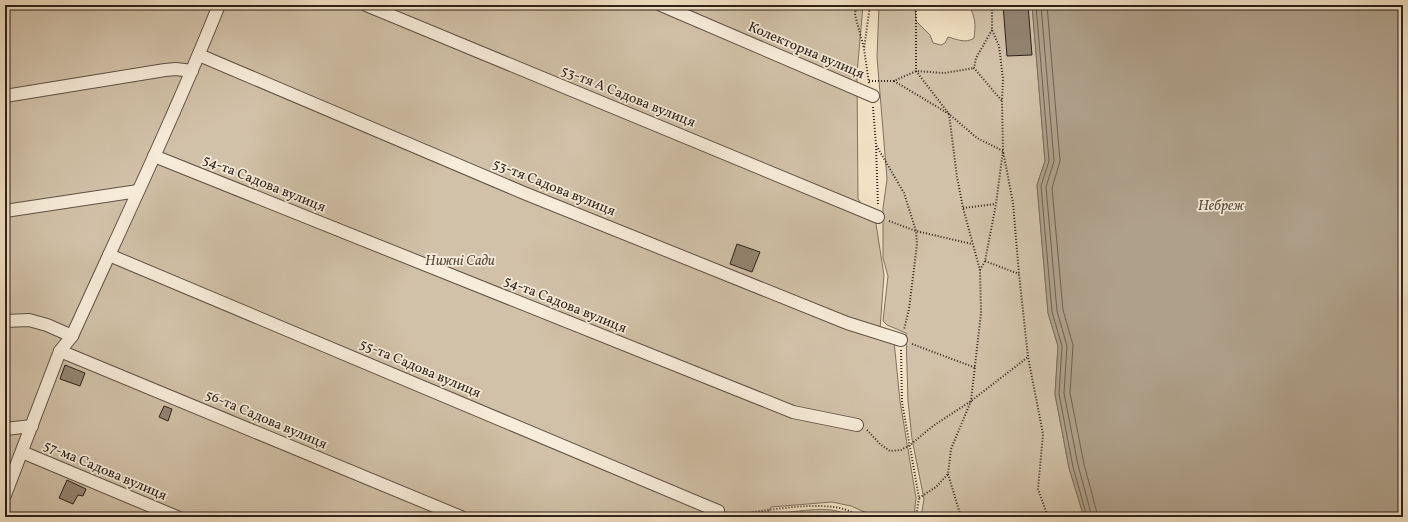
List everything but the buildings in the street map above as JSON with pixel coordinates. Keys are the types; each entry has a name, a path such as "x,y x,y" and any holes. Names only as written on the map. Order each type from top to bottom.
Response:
{"street":[{"path":"5,495 60,351 72,336 192,71 219,5"},
{"name":"53-тя А Садова вулиця","path":"366,5 878,217"},
{"name":"Колекторна вулиця","path":"661,5 872,96"},
{"name":"53-тя Садова вулиця","path":"199,55 524,193 847,322 901,340"},
{"path":"5,96 165,70 176,69 192,71"},
{"name":"54-та Садова вулиця","path":"154,156 793,412 857,424"},
{"path":"5,211 138,191"},
{"name":"55-та Садова вулиця","path":"109,255 717,514"},
{"path":"5,321 29,320 47,325 72,336"},
{"name":"56-та Садова вулиця","path":"60,351 461,517"},
{"name":"57-ма Садова вулиця","path":"5,429 32,426"},
{"name":"57-ма Садова вулиця","path":"22,452 177,517"}],"path":[{"path":"856,5 855,15 864,49 872,96 876,145 878,217 916,231 972,244"},
{"path":"864,49 870,5"},
{"path":"916,5 916,71 949,114 957,177 963,208 980,270 981,313 976,368 971,401 951,449 948,474 961,517"},
{"path":"980,270 985,261 996,204 1003,150 1003,79 999,46 992,30 992,5"},
{"path":"974,68 976,58 992,30"},
{"path":"869,80 894,81 916,71 944,73 974,68"},
{"path":"974,68 1002,101"},
{"path":"894,81 949,114 977,138 1003,150"},
{"path":"876,145 904,194 916,231 918,244 910,309 901,340 902,402 919,498 916,517"},
{"path":"1003,150 1013,203 1028,357 1043,434 1038,489 1048,517"},
{"path":"963,208 996,204"},
{"path":"985,261 1019,274"},
{"path":"901,340 976,368"},
{"path":"857,424 869,431 880,444 890,451 901,450 910,445 933,426 971,401 1028,357"},
{"path":"919,498 936,487 948,474"},
{"path":"717,514 733,515 790,508 823,506 836,507 863,517"}],"green space":[{"name":"Нижні Сади","path":"5,5 863,5 857,74 858,199 876,224 884,275 880,329 894,341 900,401 916,498 914,517 876,517 851,506 832,502 771,507 767,514 821,509 832,510 850,517 5,517"},
{"path":"879,5 915,5 916,21 930,35 933,43 941,45 945,43 948,37 964,41 974,38 975,28 973,14 969,5 1032,5 1045,161 1037,185 1048,313 1058,346 1055,394 1069,468 1084,517 921,517 924,499 912,439 908,401 906,333 887,325 883,321 888,276 883,258 883,208 887,179 877,57"}],"water":[{"name":"Небреж","path":"1032,5 1403,5 1403,517 1084,517 1069,468 1055,394 1058,346 1048,313 1037,185 1045,161"}]}
